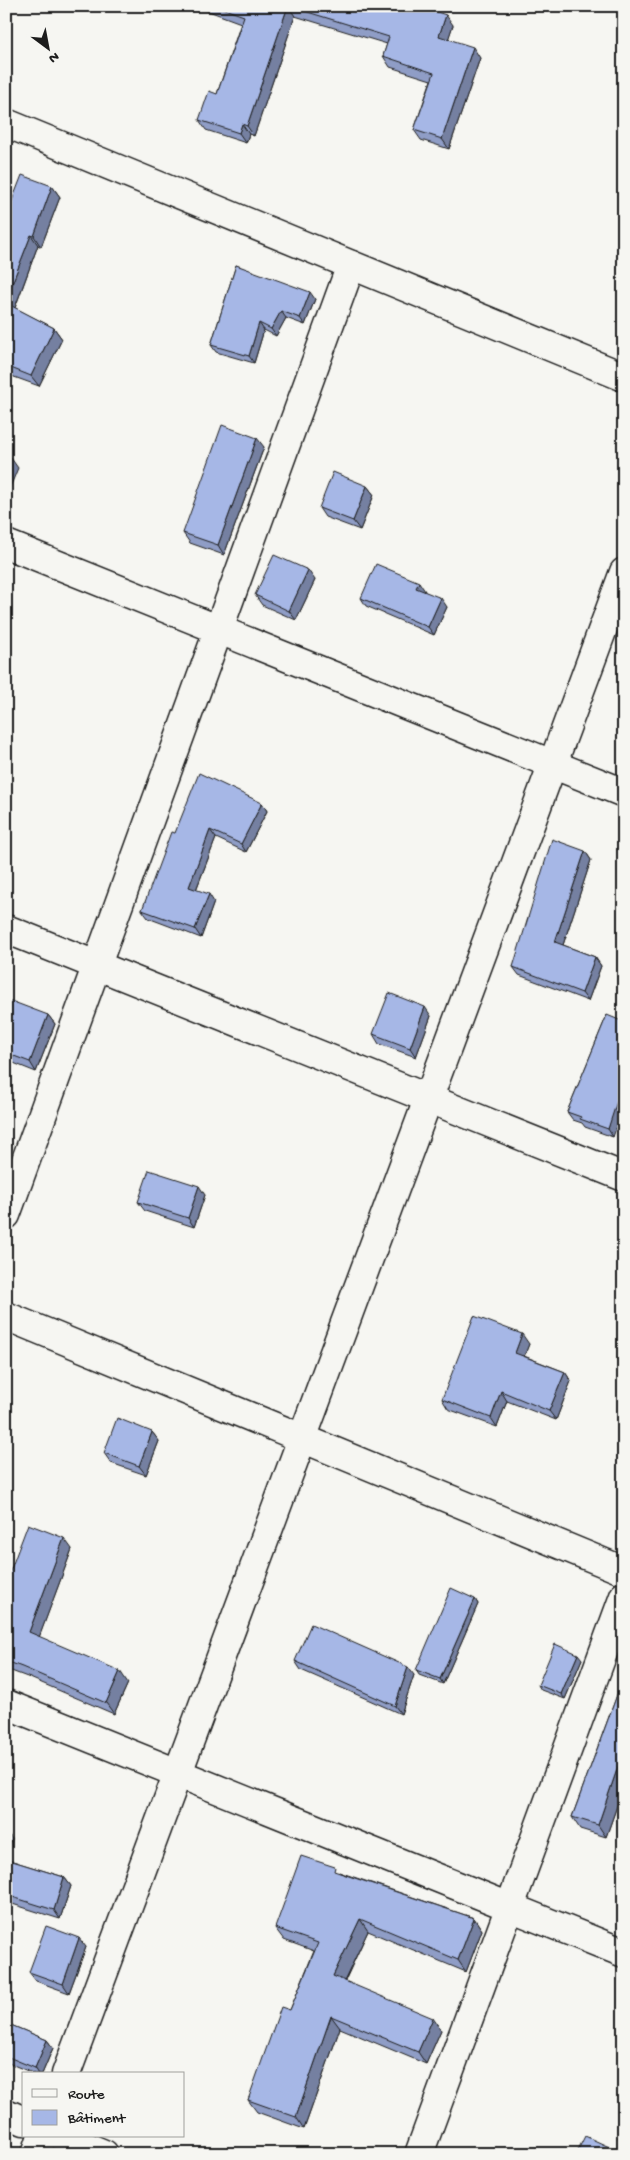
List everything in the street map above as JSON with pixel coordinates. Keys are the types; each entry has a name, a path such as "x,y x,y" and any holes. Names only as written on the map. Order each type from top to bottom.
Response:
{"street":[{"path":"6,123 624,377"},
{"path":"6,1215 351,265"},
{"path":"6,544 624,793"},
{"path":"67,2072 624,572"},
{"path":"6,929 624,1177"},
{"path":"6,1316 624,1571"},
{"path":"420,2154 624,1596"},
{"path":"6,1704 624,1953"},
{"path":"6,2113 22,2120"},
{"path":"36,2154 41,2138"},
{"path":"66,2138 104,2154"}],"building":[{"path":"216,6 288,6 247,126 242,124 239,133 199,120 209,91 217,94 244,16"},
{"path":"288,6 419,6 446,15 439,36 473,47 442,139 414,130 434,73 383,56 389,37"},
{"path":"22,175 52,186 34,236 31,235 6,299 6,216"},
{"path":"236,265 310,292 300,318 281,311 271,329 259,323 249,356 211,345"},
{"path":"6,303 54,328 31,376 6,366"},
{"path":"222,425 257,438 218,545 183,533"},
{"path":"6,456 11,458 6,468"},
{"path":"333,472 367,486 353,521 319,508"},
{"path":"274,555 308,570 289,611 255,595"},
{"path":"376,564 419,582 416,588 441,598 428,627 361,598"},
{"path":"199,773 262,803 241,844 210,830 189,887 209,894 195,929 142,910 171,832 175,833"},
{"path":"552,839 585,851 555,942 595,957 582,993 513,967"},
{"path":"389,993 425,1007 410,1048 373,1034"},
{"path":"11,1001 48,1015 30,1062 6,1053 6,1013"},
{"path":"607,1015 624,1022 624,1077 618,1091 620,1092 608,1129 567,1112"},
{"path":"149,1170 199,1186 188,1218 138,1202"},
{"path":"474,1316 522,1334 515,1353 565,1372 549,1411 501,1391 491,1418 442,1399"},
{"path":"117,1418 152,1432 139,1466 104,1453"},
{"path":"28,1524 64,1538 29,1632 120,1671 106,1703 6,1661 6,1582"},
{"path":"451,1588 475,1599 440,1679 416,1670"},
{"path":"311,1624 408,1667 395,1706 295,1661"},
{"path":"555,1644 578,1654 561,1694 538,1685"},
{"path":"624,1676 624,1749 598,1825 572,1817"},
{"path":"301,1856 335,1867 334,1871 474,1918 458,1960 360,1919 333,1976 433,2018 418,2052 331,2016 296,2117 248,2100 281,2007 290,2010 318,1943 275,1928"},
{"path":"6,1859 64,1877 54,1910 6,1895"},
{"path":"46,1926 79,1938 63,1984 29,1972"},
{"path":"6,2023 47,2040 35,2068 6,2056"},
{"path":"624,2124 624,2141 618,2138"},
{"path":"585,2136 616,2150 614,2154 576,2154"}]}
